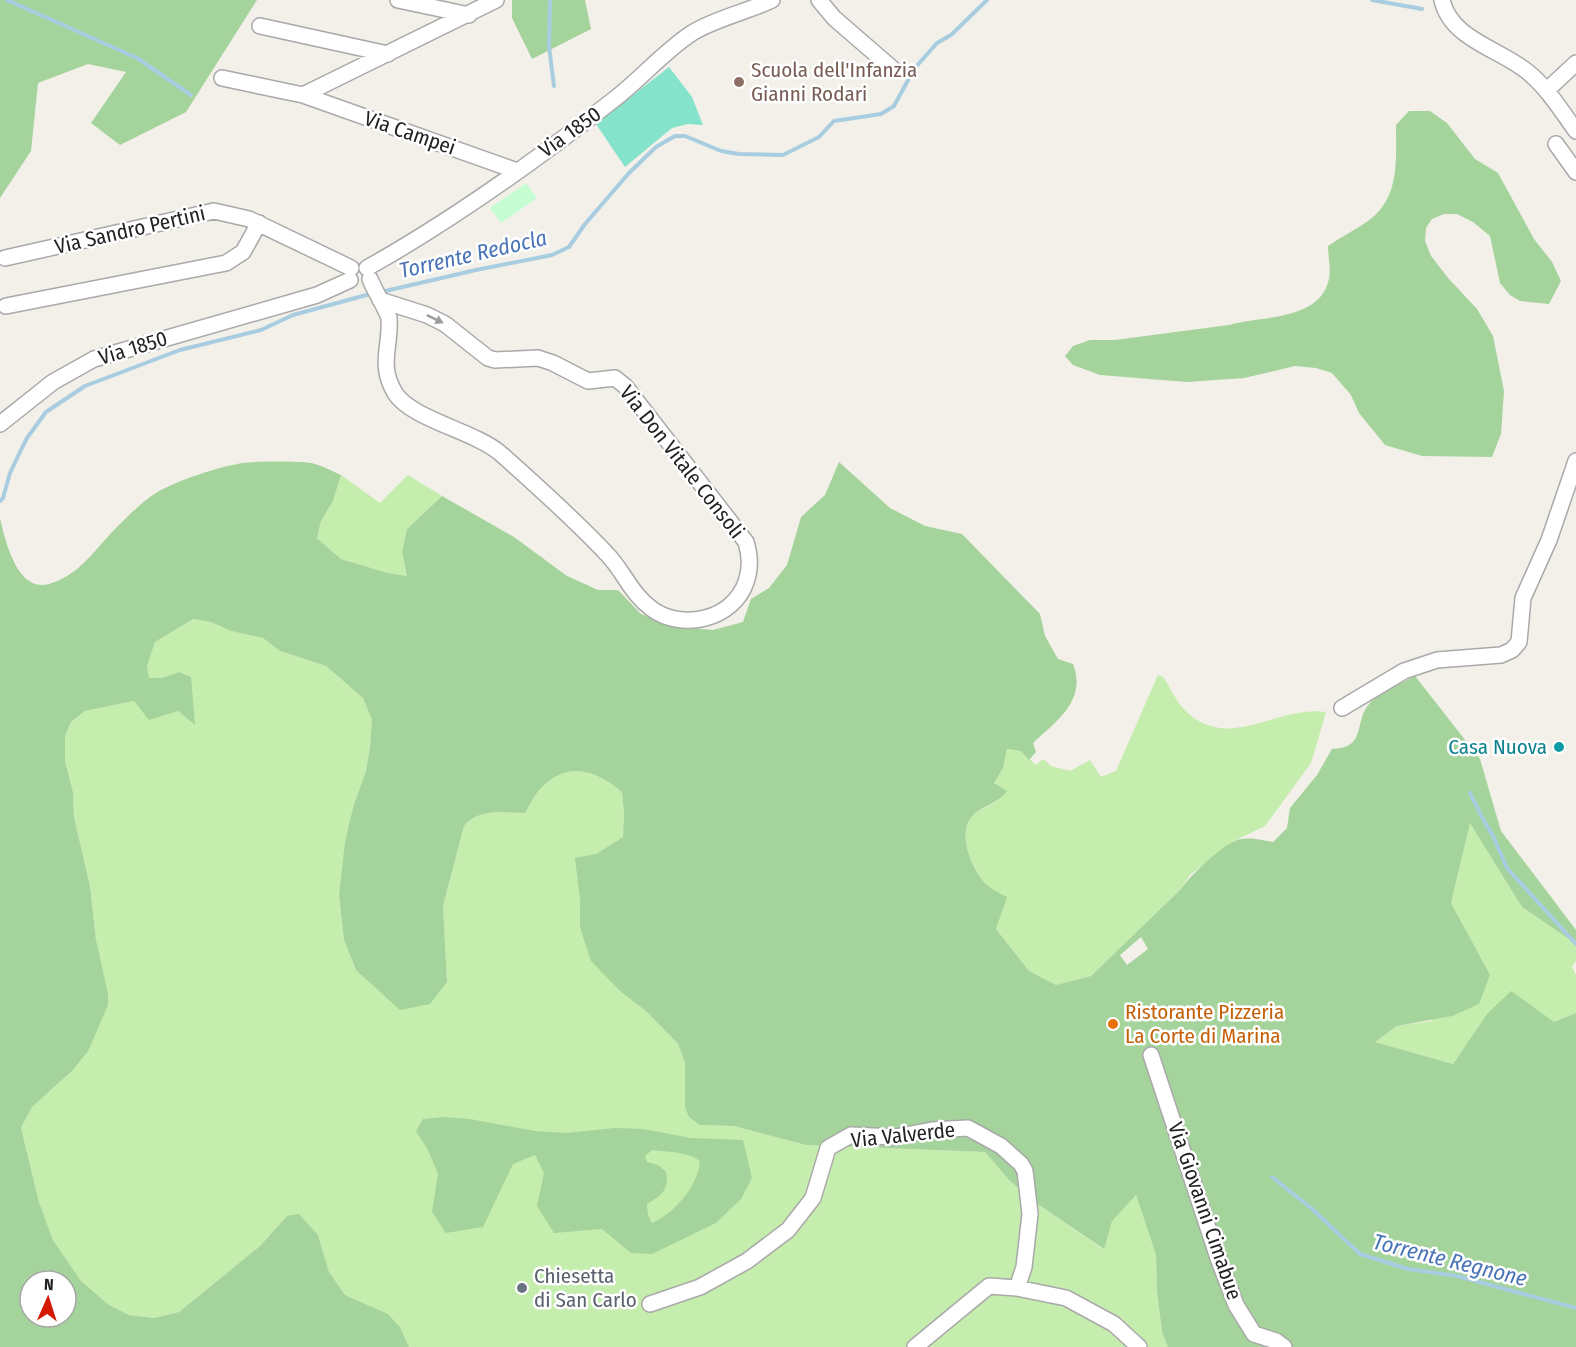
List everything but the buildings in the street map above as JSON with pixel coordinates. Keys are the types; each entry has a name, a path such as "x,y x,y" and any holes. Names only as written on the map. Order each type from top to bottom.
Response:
{"street":[{"path":"398,0 469,15"},
{"path":"303,95 496,0"},
{"name":"Via 1850","path":"0,424 53,382 94,359 317,295 350,274 352,284 360,286 372,283 410,244 517,171 615,99 694,32 772,0"},
{"path":"819,0 834,18 894,70"},
{"path":"1442,0 1443,7 1454,24 1474,40 1528,72 1546,90 1576,131"},
{"path":"260,26 388,54"},
{"path":"1546,90 1576,63"},
{"name":"Via Campei","path":"222,78 303,95 517,171"},
{"path":"1556,144 1576,172"},
{"name":"Via Sandro Pertini","path":"5,258 214,211 235,214 259,224 350,274"},
{"path":"6,306 226,263 243,252 259,224"},
{"name":"Via Don Vitale Consoli","path":"372,283 445,324 488,358 495,360 538,358 588,381 615,378 632,396 746,542 750,560 746,582 737,597 721,612 695,621 680,621 665,617 634,593 606,552 494,448 402,402 387,377 385,358 389,318 372,283"},
{"path":"1342,708 1404,671 1437,660 1501,655 1512,650 1519,642 1523,598 1549,540 1576,461"},
{"name":"Via Giovanni Cimabue","path":"1151,1054 1218,1258 1236,1305 1254,1334 1276,1341 1284,1347"},
{"name":"Via Valverde","path":"650,1304 700,1287 747,1261 788,1230 813,1198 828,1148 850,1129 895,1137 932,1130 968,1128 1001,1146 1021,1164 1025,1172 1030,1214 1024,1267 1017,1288"},
{"path":"915,1347 989,1286 1017,1288 1066,1298 1114,1324 1139,1347"}],"green space":[{"path":"0,0 257,0 186,112 120,145 91,123 126,72 88,64 38,83 31,151 0,198"},
{"path":"512,0 585,0 591,29 532,59 512,18"},
{"path":"669,67 692,97 703,125 688,124 672,128 625,167 596,124"},
{"path":"1409,111 1430,111 1447,123 1475,159 1498,173 1534,239 1552,262 1561,281 1549,304 1520,301 1510,295 1500,283 1490,236 1473,222 1457,214 1444,214 1432,219 1426,228 1425,241 1431,256 1477,309 1493,336 1504,391 1501,434 1492,457 1422,456 1385,445 1359,413 1351,395 1332,373 1316,368 1295,366 1244,378 1187,382 1100,375 1073,365 1065,356 1073,346 1090,340 1115,340 1272,318 1302,310 1314,303 1323,293 1329,279 1328,246 1368,221 1386,202 1396,165 1396,125"},
{"path":"526,183 537,198 501,223 490,208"},
{"path":"839,462 890,508 925,526 962,534 1040,614 1045,636 1058,659 1073,664 1076,688 1067,709 1033,743 1036,752 1029,760 1021,751 1007,749 1003,768 994,783 1007,791 970,819 966,835 966,844 976,871 986,884 1007,897 996,929 1029,971 1056,985 1091,976 1198,870 1229,844 1244,839 1273,842 1287,828 1290,808 1317,775 1332,749 1351,744 1355,739 1365,710 1370,703 1415,676 1480,759 1501,831 1576,930 1576,944 1522,907 1470,823 1451,903 1490,975 1479,1004 1452,1016 1397,1026 1375,1042 1453,1064 1487,1014 1511,991 1554,1022 1576,1013 1576,1347 1168,1347 1162,1332 1157,1292 1156,1255 1136,1195 1112,1221 1104,1249 1036,1203 1009,1180 985,1152 806,1145 734,1126 700,1125 689,1117 685,1107 685,1063 678,1044 591,961 580,927 580,900 575,858 596,854 623,837 622,792 600,777 589,773 568,772 547,782 525,813 484,814 470,820 464,826 443,906 447,982 430,1004 400,1010 356,970 344,940 339,896 345,842 354,804 366,771 370,746 372,720 363,698 326,666 280,651 263,638 231,631 211,622 193,619 155,642 147,666 149,678 162,678 179,672 191,677 195,725 178,711 149,720 134,701 85,711 71,722 65,736 65,761 73,792 74,817 90,886 96,940 108,994 108,1005 88,1051 72,1071 32,1107 21,1128 39,1202 53,1240 73,1269 18,1269 18,1329 78,1329 78,1277 109,1305 129,1315 154,1318 179,1312 260,1246 287,1216 299,1214 318,1235 329,1272 345,1295 388,1314 400,1327 409,1347 0,1347 0,518 9,551 21,573 29,581 38,585 49,584 60,580 79,567 131,513 164,488 223,467 243,463 311,463 341,475 333,501 321,521 317,538 341,559 388,573 407,576 402,552 407,529 442,496 514,537 567,576 598,590 618,590 641,614 680,627 713,630 743,622 751,599 769,588 787,565 801,517 825,495","holes":["1141,937 1148,949 1127,965 1120,955"]},
{"path":"341,475 380,503 408,475 442,496 407,529 402,552 407,576 388,573 341,559 317,538 321,521 333,501"},
{"path":"193,619 211,622 231,631 263,638 280,651 326,666 363,698 372,720 370,746 366,771 354,804 339,896 344,940 356,970 447,982 443,906 464,826 470,820 484,814 525,813 547,782 568,772 579,771 600,777 622,792 623,837 596,854 580,900 580,928 620,991 647,1012 678,1044 685,1063 685,1107 700,1125 734,1126 806,1145 985,1152 1009,1180 1036,1203 1103,1249 1111,1221 1136,1195 1156,1255 1157,1292 1162,1332 1168,1347 409,1347 400,1327 389,1315 345,1295 329,1272 318,1235 287,1216 260,1246 179,1312 154,1318 129,1315 109,1305 81,1281 78,1277 78,1269 73,1269 53,1240 39,1202 21,1128 32,1107 72,1071 96,940 90,886 74,817 73,792 65,761 65,736 71,722 85,711 134,701 178,711 194,724 179,672 162,678 149,678 147,665 155,642"},
{"path":"1158,675 1163,677 1183,708 1199,721 1216,727 1234,728 1289,715 1326,712 1311,763 1265,826 1234,841 1190,875 1181,889 1091,976 1056,985 1029,971 996,929 1006,897 988,886 976,871 966,844 967,826 974,815 998,800 1006,791 994,783 1003,768 1007,749 1021,751 1036,765 1043,759 1051,766 1070,771 1090,760 1101,777 1116,771"},
{"path":"1470,822 1522,907 1576,944 1576,961 1572,967 1576,975 1576,1013 1554,1022 1487,1014 1453,1064 1375,1042 1397,1026 1432,1021 1466,932 1451,903"},
{"path":"444,1117 470,1119 535,1131 566,1133 615,1128 643,1129 691,1138 743,1140 752,1178 741,1199 716,1223 652,1254 631,1253 602,1229 554,1233 537,1206 544,1173 535,1155 513,1164 483,1227 446,1233 432,1212 438,1174 428,1150 416,1131 423,1119","holes":["652,1150 683,1154 700,1161 695,1180 684,1198 668,1213 652,1223 648,1215 647,1204 663,1191 667,1183 666,1172 658,1165 647,1162 645,1156"]}],"waterway":[{"path":"7,0 137,58 191,95"},
{"path":"550,0 549,47 554,86"},
{"name":"Torrente Redocla","path":"381,292 552,255 569,247 585,224 629,173 656,147 675,136 685,136 721,151 739,154 783,155 819,137 834,121 881,114 894,106 914,69 937,43 951,35 987,0"},
{"path":"1372,0 1422,9"},
{"name":"Torrente Redocla","path":"0,501 3,498 10,473 27,438 46,412 85,386 180,350 261,330 293,315 374,293"},
{"path":"1470,793 1507,868 1576,944"},
{"name":"Torrente Regnone","path":"1272,1177 1311,1208 1360,1254 1408,1269 1457,1276 1576,1308"}],"place":[{"name":"Scuola dell'Infanzia Gianni Rodari","path":"739,82"},
{"name":"Casa Nuova","path":"1559,747"},
{"name":"Ristorante Pizzeria La Corte di Marina","path":"1113,1024"},
{"name":"Chiesetta di San Carlo","path":"522,1288"}]}
